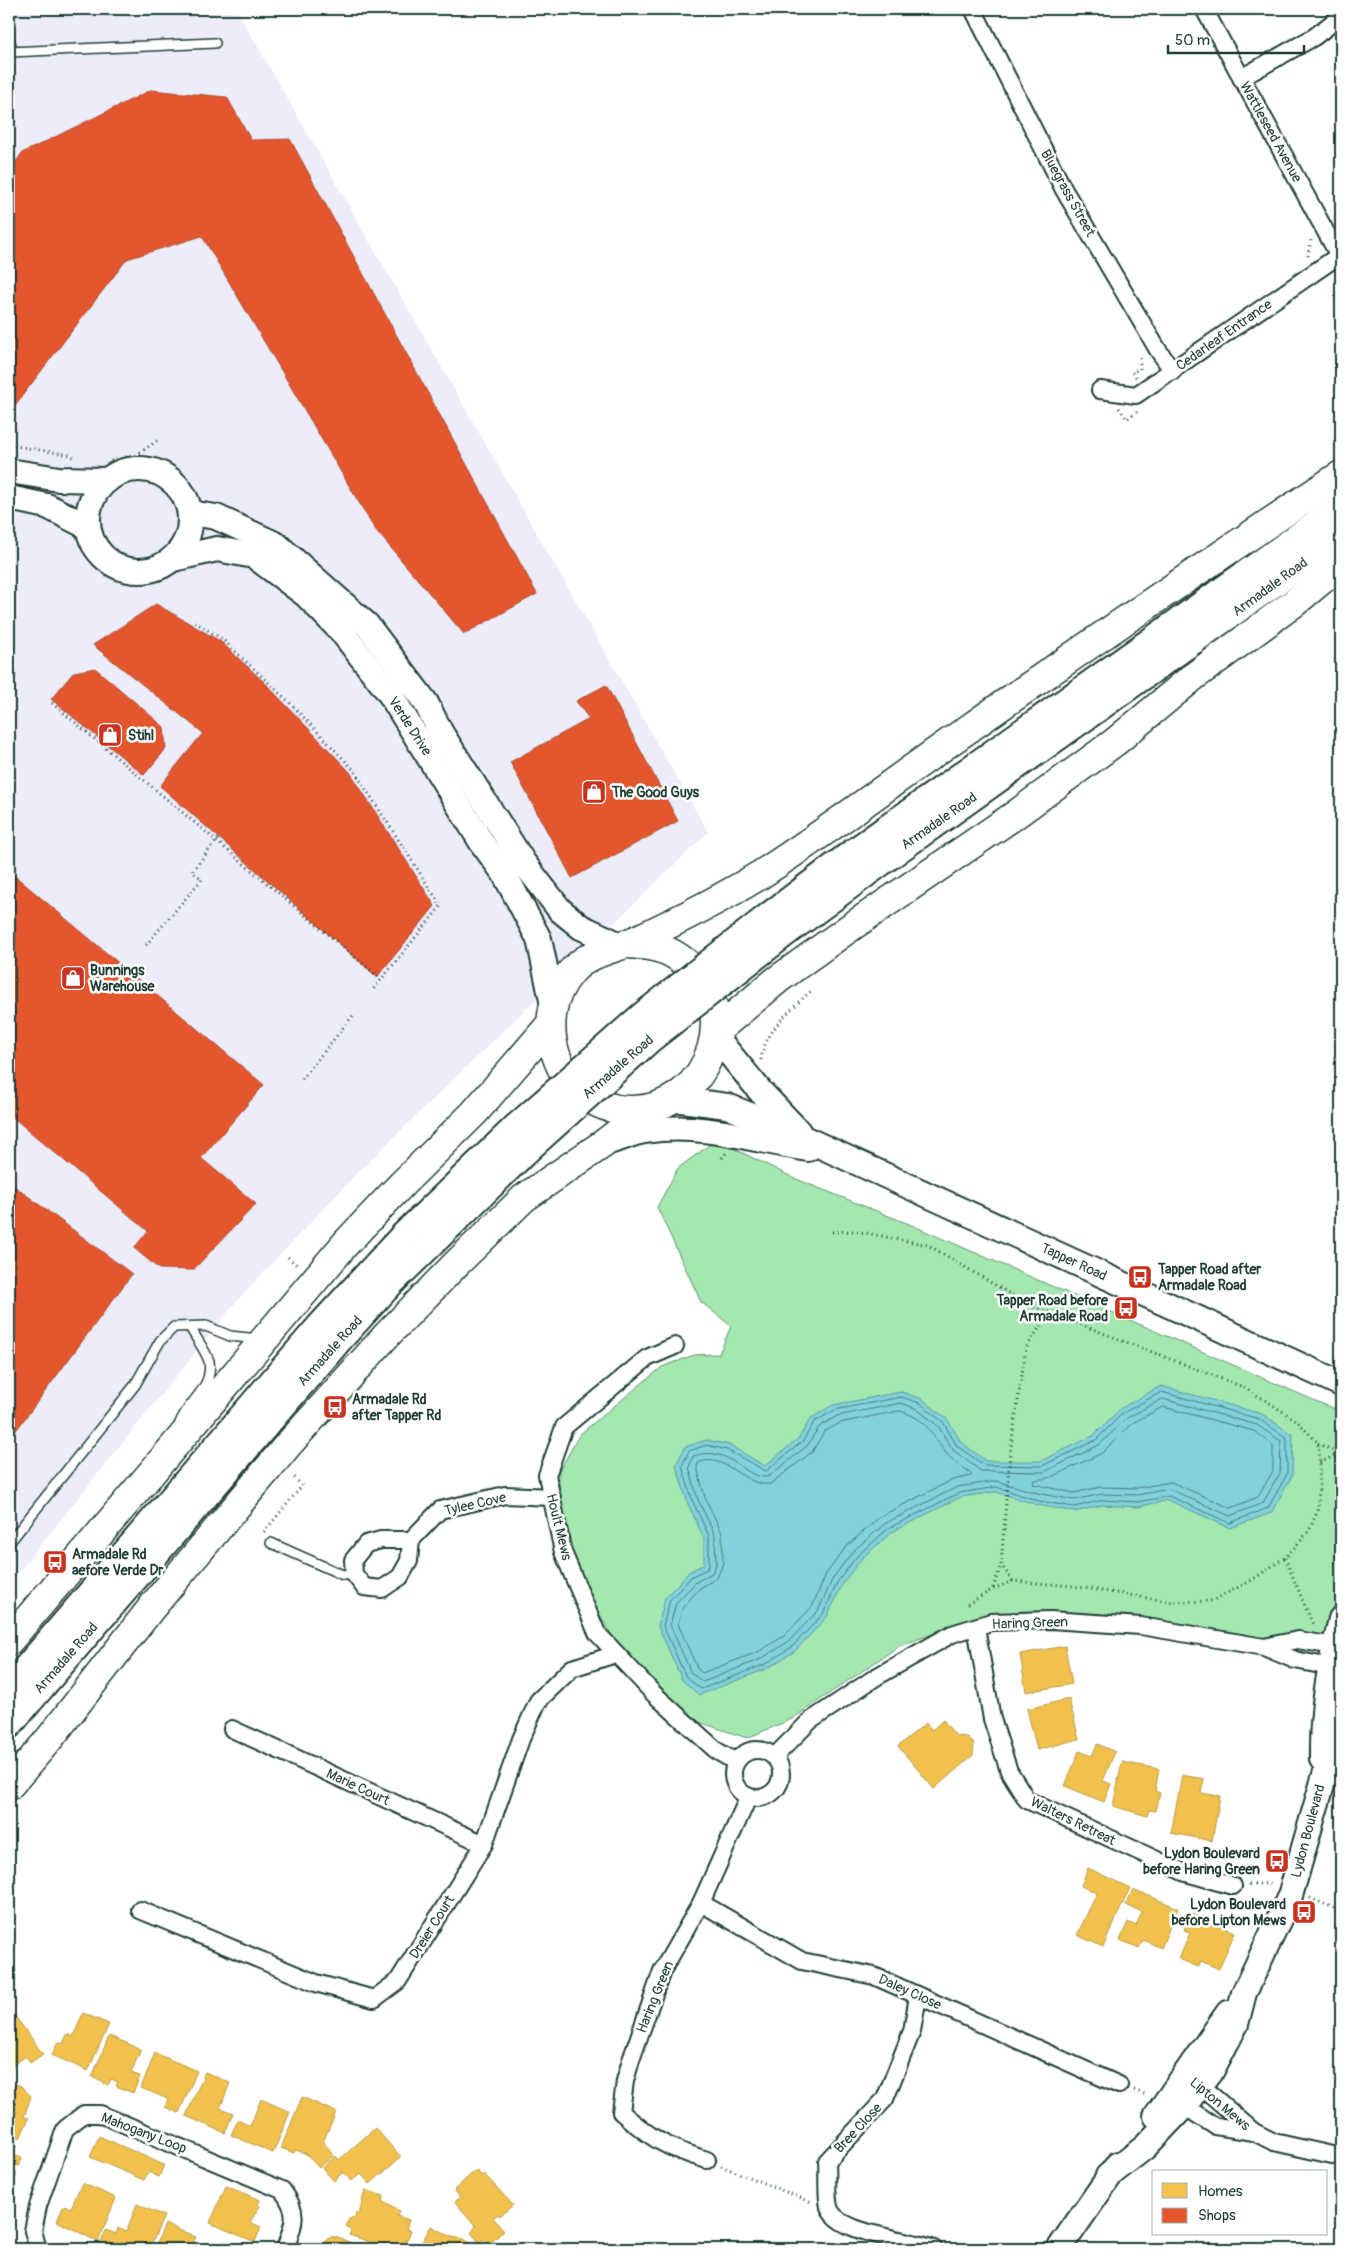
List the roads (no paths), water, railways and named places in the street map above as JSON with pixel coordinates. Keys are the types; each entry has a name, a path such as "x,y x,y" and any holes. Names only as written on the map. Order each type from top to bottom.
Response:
{"highway":[{"path":"623,945 680,919 758,876 1157,597 1341,475"},
{"path":"715,1034 777,980 1015,815 1114,742 1193,677 1294,603 1341,564"},
{"path":"9,1786 50,1738 152,1607 287,1446 385,1337 456,1264 524,1198 662,1104 694,1082 708,1061 715,1034 714,1012 706,989 692,969 673,954 651,946 623,945 607,948 588,957 573,970 560,986 551,1015 553,1050 563,1072 580,1091 601,1104 626,1110 662,1104"},
{"path":"9,1641 346,1243 474,1113 551,1015"}],"main road":[{"name":"Armadale Road","path":"9,1688 320,1326 403,1236 522,1138 650,1040 777,925 848,856 1341,506"},
{"name":"Armadale Road","path":"777,925 898,850 1341,536"},
{"name":"Armadale Road","path":"9,1725 338,1341 522,1138"}],"street":[{"name":"Bluegrass Street","path":"974,9 1064,190 1158,350 1173,370"},
{"name":"Wattleseed Avenue","path":"1204,9 1340,255"},
{"path":"1241,78 1314,38 1341,16"},
{"name":"Cedarleaf Entrance","path":"1100,390 1136,395 1340,255"},
{"path":"9,471 59,479 108,471 128,469 141,468 157,471 171,479 182,491 190,513 190,530 184,546 173,559 158,568 141,571 124,569 108,561 96,549 88,527 90,502 108,471"},
{"path":"9,498 47,506 88,527"},
{"name":"Verde Drive","path":"190,513 216,517 277,546 367,626 426,703 440,733 523,862 560,910 581,927 623,945"},
{"name":"Verde Drive","path":"173,559 217,549 254,556 306,595 342,632 390,694 482,842 504,873 539,939 551,1015"},
{"name":"Tapper Road","path":"715,1034 761,1092 807,1139"},
{"name":"Tapper Road","path":"662,1104 727,1106 807,1139 836,1154 1341,1384"},
{"path":"603,1144 643,1131 680,1127 727,1132 771,1143 836,1154"},
{"name":"Hoult Mews","path":"675,1346 647,1358 564,1427 547,1475 563,1552 597,1633 654,1694 717,1752 736,1762"},
{"name":"Tylee Cove","path":"411,1540 440,1510 505,1495 552,1497"},
{"path":"381,1540 411,1540 409,1561 400,1577 382,1589 364,1587 354,1574 353,1560 366,1544 381,1540"},
{"name":"Lydon Boulevard","path":"1323,1778 1321,1725 1341,1619"},
{"name":"Haring Green","path":"775,1756 810,1720 876,1677 952,1634 991,1622 1040,1620 1141,1626 1264,1647 1295,1660 1333,1654"},
{"name":"Walters Retreat","path":"976,1626 992,1720 1009,1772 1027,1800 1183,1872 1233,1886"},
{"name":"Haring Green","path":"1264,1647 1298,1640 1333,1654"},
{"name":"Dreier Court","path":"140,1910 316,1983 374,1999 398,1981 484,1844 521,1739 538,1701 572,1668 616,1654"},
{"name":"Lydon Boulevard","path":"1059,2249 1108,2176 1145,2147 1186,2090 1212,2070 1236,2024 1244,1994 1290,1896 1339,1726 1341,1706"},
{"name":"Marie Court","path":"232,1729 484,1844"},
{"path":"764,1750 775,1756 782,1773 780,1785 767,1797 748,1798 737,1788 732,1772 736,1762 748,1751 764,1750"},
{"name":"Haring Green","path":"707,2160 676,2151 649,2136 621,2112 625,2081 631,2060 662,1972 701,1903 748,1798"},
{"name":"Daley Close","path":"701,1903 802,1961 874,1976 1119,2085"},
{"name":"Bree Close","path":"918,1996 912,2032 885,2099 827,2161 830,2208 836,2217 868,2234 934,2249"},
{"name":"Lipton Mews","path":"1186,2090 1254,2132 1274,2142 1341,2157"},
{"name":"Lipton Mews","path":"1186,2090 1215,2126 1254,2132"},
{"name":"Mahogany Loop","path":"38,2249 33,2231 46,2182 65,2129 84,2114 116,2119 282,2190 292,2202 295,2218 285,2249"}],"lane":[{"path":"9,40 11,52 215,43"},
{"path":"9,1543 135,1385 160,1341 174,1326 206,1326 230,1336 264,1340"},
{"path":"167,1455 182,1415 208,1383 209,1361 190,1327"},
{"path":"271,1542 343,1575 354,1574"}],"water":[{"path":"1161,1386 1262,1414 1293,1435 1292,1476 1271,1513 1230,1528 1168,1500 1138,1507 1103,1505 1074,1512 1038,1505 996,1492 960,1497 892,1532 861,1559 843,1583 827,1617 795,1651 766,1669 699,1695 682,1680 658,1626 665,1598 689,1572 704,1564 704,1538 688,1504 676,1465 685,1447 707,1440 729,1445 765,1466 799,1438 810,1419 833,1405 901,1392 922,1399 947,1419 961,1442 986,1461 1041,1461 1093,1436 1120,1409"}],"place":[{"name":"Stihl","path":"110,735"},
{"name":"The Good Guys","path":"594,792"},
{"name":"Bunnings Warehouse","path":"73,978"},
{"name":"Tapper Road after Armadale Road","path":"1140,1277"},
{"name":"Tapper Road before Armadale Road","path":"1126,1308"},
{"name":"Armadale Rd after Tapper Rd","path":"335,1407"},
{"name":"Armadale Rd aefore Verde Dr","path":"55,1562"},
{"name":"Lydon Boulevard before Haring Green","path":"1277,1861"},
{"name":"Lydon Boulevard before Lipton Mews","path":"1304,1912"}]}
